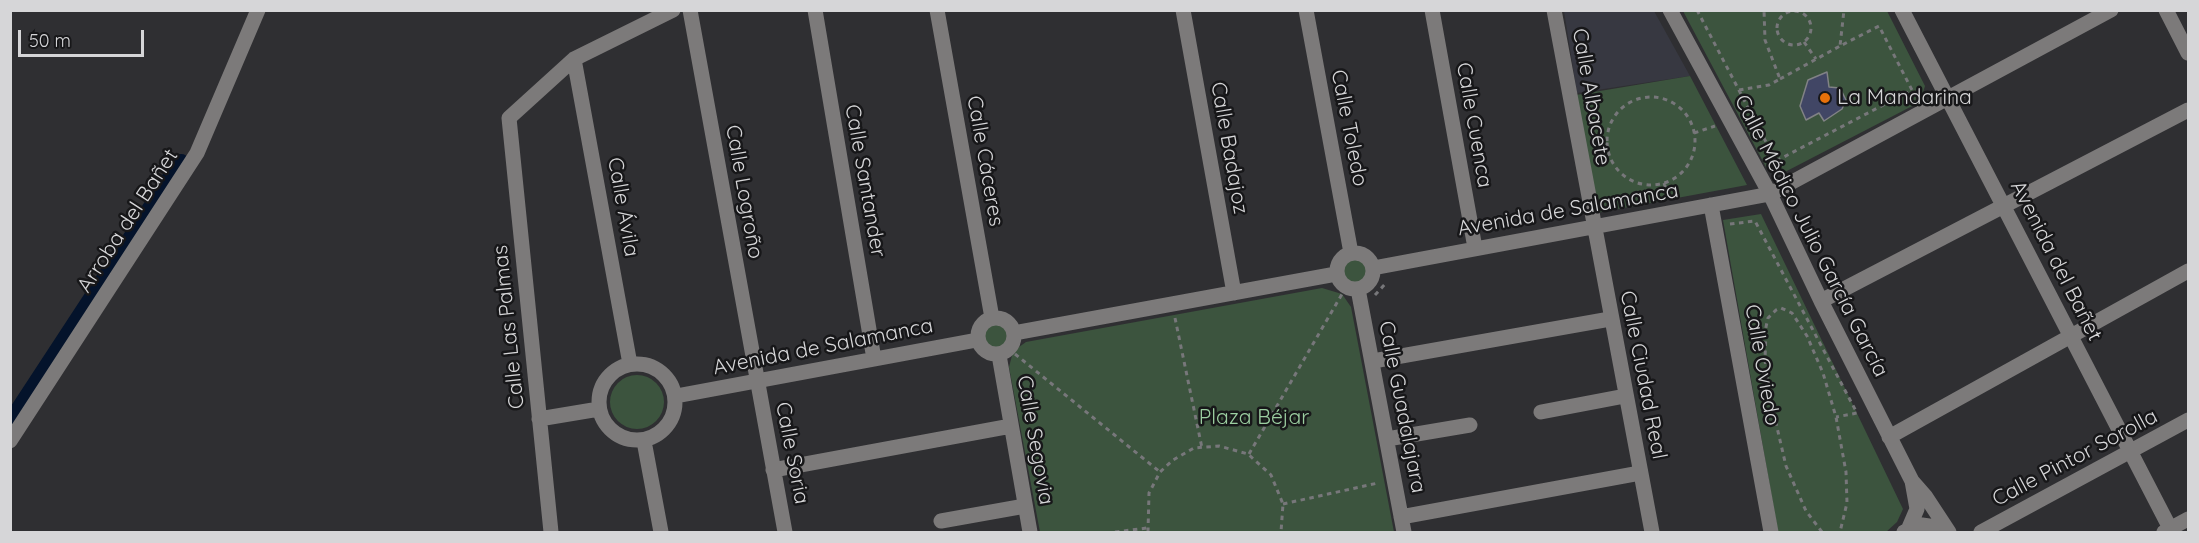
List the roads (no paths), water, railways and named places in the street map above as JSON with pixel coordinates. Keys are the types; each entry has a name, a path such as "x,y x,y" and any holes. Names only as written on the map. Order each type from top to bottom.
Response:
{"street":[{"name":"Arroba del Bañet","path":"10,441 197,153 258,10"},
{"path":"574,58 673,10"},
{"name":"Calle Logroño","path":"690,10 757,381"},
{"name":"Calle Santander","path":"815,10 874,359"},
{"name":"Calle Cáceres","path":"937,10 992,318"},
{"name":"Calle Badajoz","path":"1184,10 1234,293"},
{"name":"Calle Toledo","path":"1306,10 1352,253"},
{"name":"Calle Cuenca","path":"1432,10 1475,248"},
{"name":"Calle Albacete","path":"1554,10 1592,226"},
{"name":"Calle Médico Julio García García","path":"1670,10 1770,194 1912,481 1926,497 1948,532"},
{"name":"Avenida del Bañet","path":"1902,10 2131,452 2169,531"},
{"name":"Avenida de Salamanca","path":"1373,268 1770,194 2111,10"},
{"path":"2166,10 2188,53"},
{"name":"Calle Las Palmas","path":"551,532 509,118 574,58"},
{"name":"Calle Ávila","path":"574,58 630,364"},
{"path":"1821,301 2188,110"},
{"name":"Calle Oviedo","path":"1712,205 1771,532"},
{"name":"Calle Ciudad Real","path":"1592,226 1652,532"},
{"path":"1352,253 1365,256 1373,268 1370,282 1353,289 1339,281 1336,274 1339,260 1352,253"},
{"path":"1889,437 2188,271"},
{"path":"1014,333 1336,274"},
{"name":"Calle Guadalajara","path":"1353,289 1373,361 1404,532"},
{"path":"992,318 1006,321 1014,333 1014,340 1004,352 985,352 977,340 980,326 992,318"},
{"path":"1373,361 1610,319"},
{"name":"Avenida de Salamanca","path":"676,396 977,340"},
{"name":"Calle Segovia","path":"1004,352 1011,426 1030,532"},
{"path":"630,364 646,364 660,370 670,381 676,396 675,411 669,424 658,435 644,441 629,440 615,434 604,423 599,409 599,394 605,380 616,369 630,364"},
{"name":"Calle Soria","path":"757,381 785,532"},
{"path":"1541,412 1625,396"},
{"path":"539,419 599,409"},
{"name":"Calle Pintor Sorolla","path":"1981,532 2188,420"},
{"path":"1387,439 1470,425"},
{"path":"774,470 1011,426"},
{"path":"644,441 661,532"},
{"path":"1401,517 1640,473"},
{"name":"Calle Médico Julio García García","path":"1906,531 1917,509 1912,481"},
{"path":"941,521 1025,506"},
{"path":"2169,531 2188,519"},
{"path":"1906,531 1922,525 1948,532"}],"waterway":[{"path":"10,424 181,163"}],"place":[{"name":"La Mandarina","path":"1825,98"}],"park label":[{"name":"Plaza Béjar","path":"1254,418"}]}
